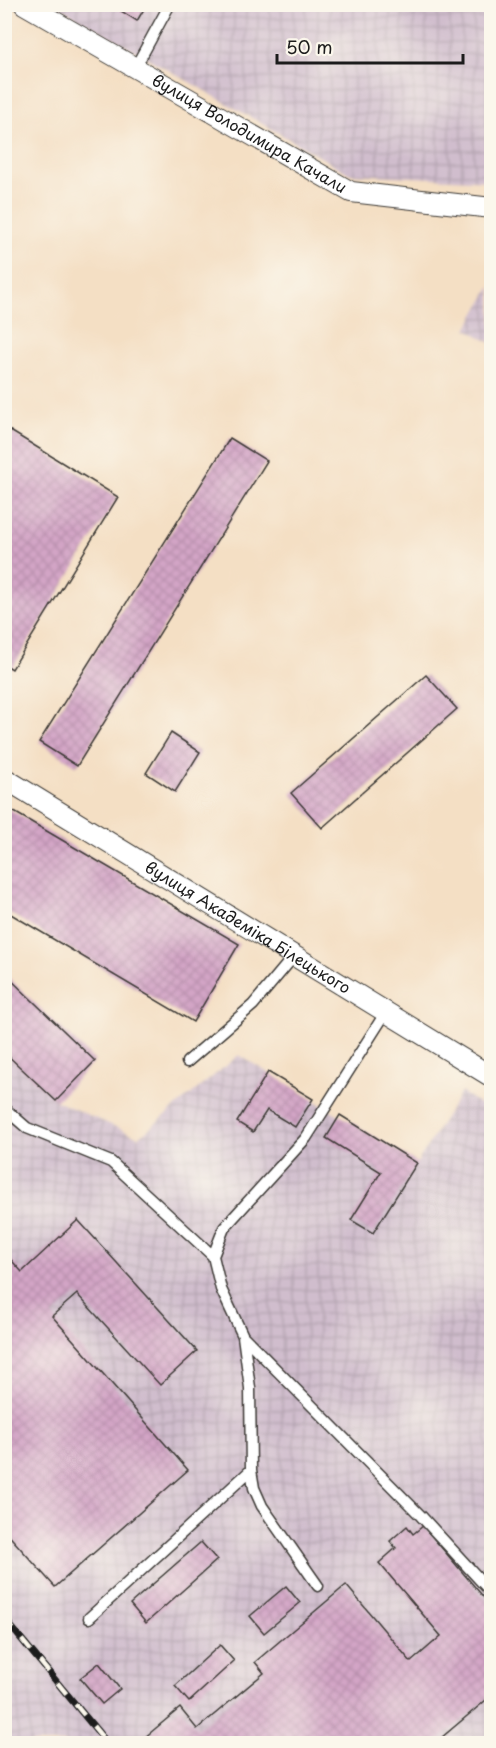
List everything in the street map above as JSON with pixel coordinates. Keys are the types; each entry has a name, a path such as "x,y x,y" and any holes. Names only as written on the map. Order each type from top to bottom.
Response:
{"street":[{"name":"вулиця Володимира Качали","path":"24,4 351,192 492,208"},
{"name":"вулиця Академіка Білецького","path":"4,778 492,1077"}],"lane":[{"path":"135,68 170,4"},
{"path":"187,1062 253,1005 294,956"},
{"path":"213,1256 224,1228 306,1138 386,1012"},
{"path":"4,1108 27,1128 111,1162 213,1256 221,1289 243,1336 250,1388 251,1470 262,1506 318,1586"},
{"path":"243,1336 421,1516 492,1593"},
{"path":"89,1618 251,1470"}],"shaded area":[{"path":"55,5 491,5 491,181 350,174"},
{"path":"491,286 492,343 467,329"},
{"path":"4,1052 56,1101 139,1137 239,1055 417,1163 461,1092 491,1111 491,1743 5,1743"}],"building":[{"path":"110,4 147,4 137,21"},
{"path":"4,427 118,497 12,669 4,664"},
{"path":"230,438 267,461 77,766 39,742"},
{"path":"426,675 457,709 322,828 291,793"},
{"path":"171,733 200,752 175,792 146,773"},
{"path":"4,806 239,944 193,1022 4,910"},
{"path":"4,973 95,1061 56,1101 4,1052"},
{"path":"268,1072 313,1099 295,1127 267,1110 253,1132 237,1122"},
{"path":"340,1115 417,1163 373,1233 351,1220 381,1172 326,1138"},
{"path":"78,1220 197,1351 160,1385 77,1294 52,1316 188,1470 55,1587 4,1530 4,1252 22,1272"},
{"path":"407,1526 413,1534 423,1526 492,1607 492,1695 435,1743 148,1743 144,1738 180,1708 197,1729 264,1673 255,1662 346,1585 411,1662 441,1636 379,1563 396,1548 390,1541"},
{"path":"201,1542 217,1560 146,1623 130,1604"},
{"path":"286,1586 300,1603 264,1633 250,1616"},
{"path":"220,1645 234,1661 189,1702 175,1686"},
{"path":"99,1663 120,1689 102,1704 80,1678"}],"railway":[{"path":"4,1618 108,1744"}]}
